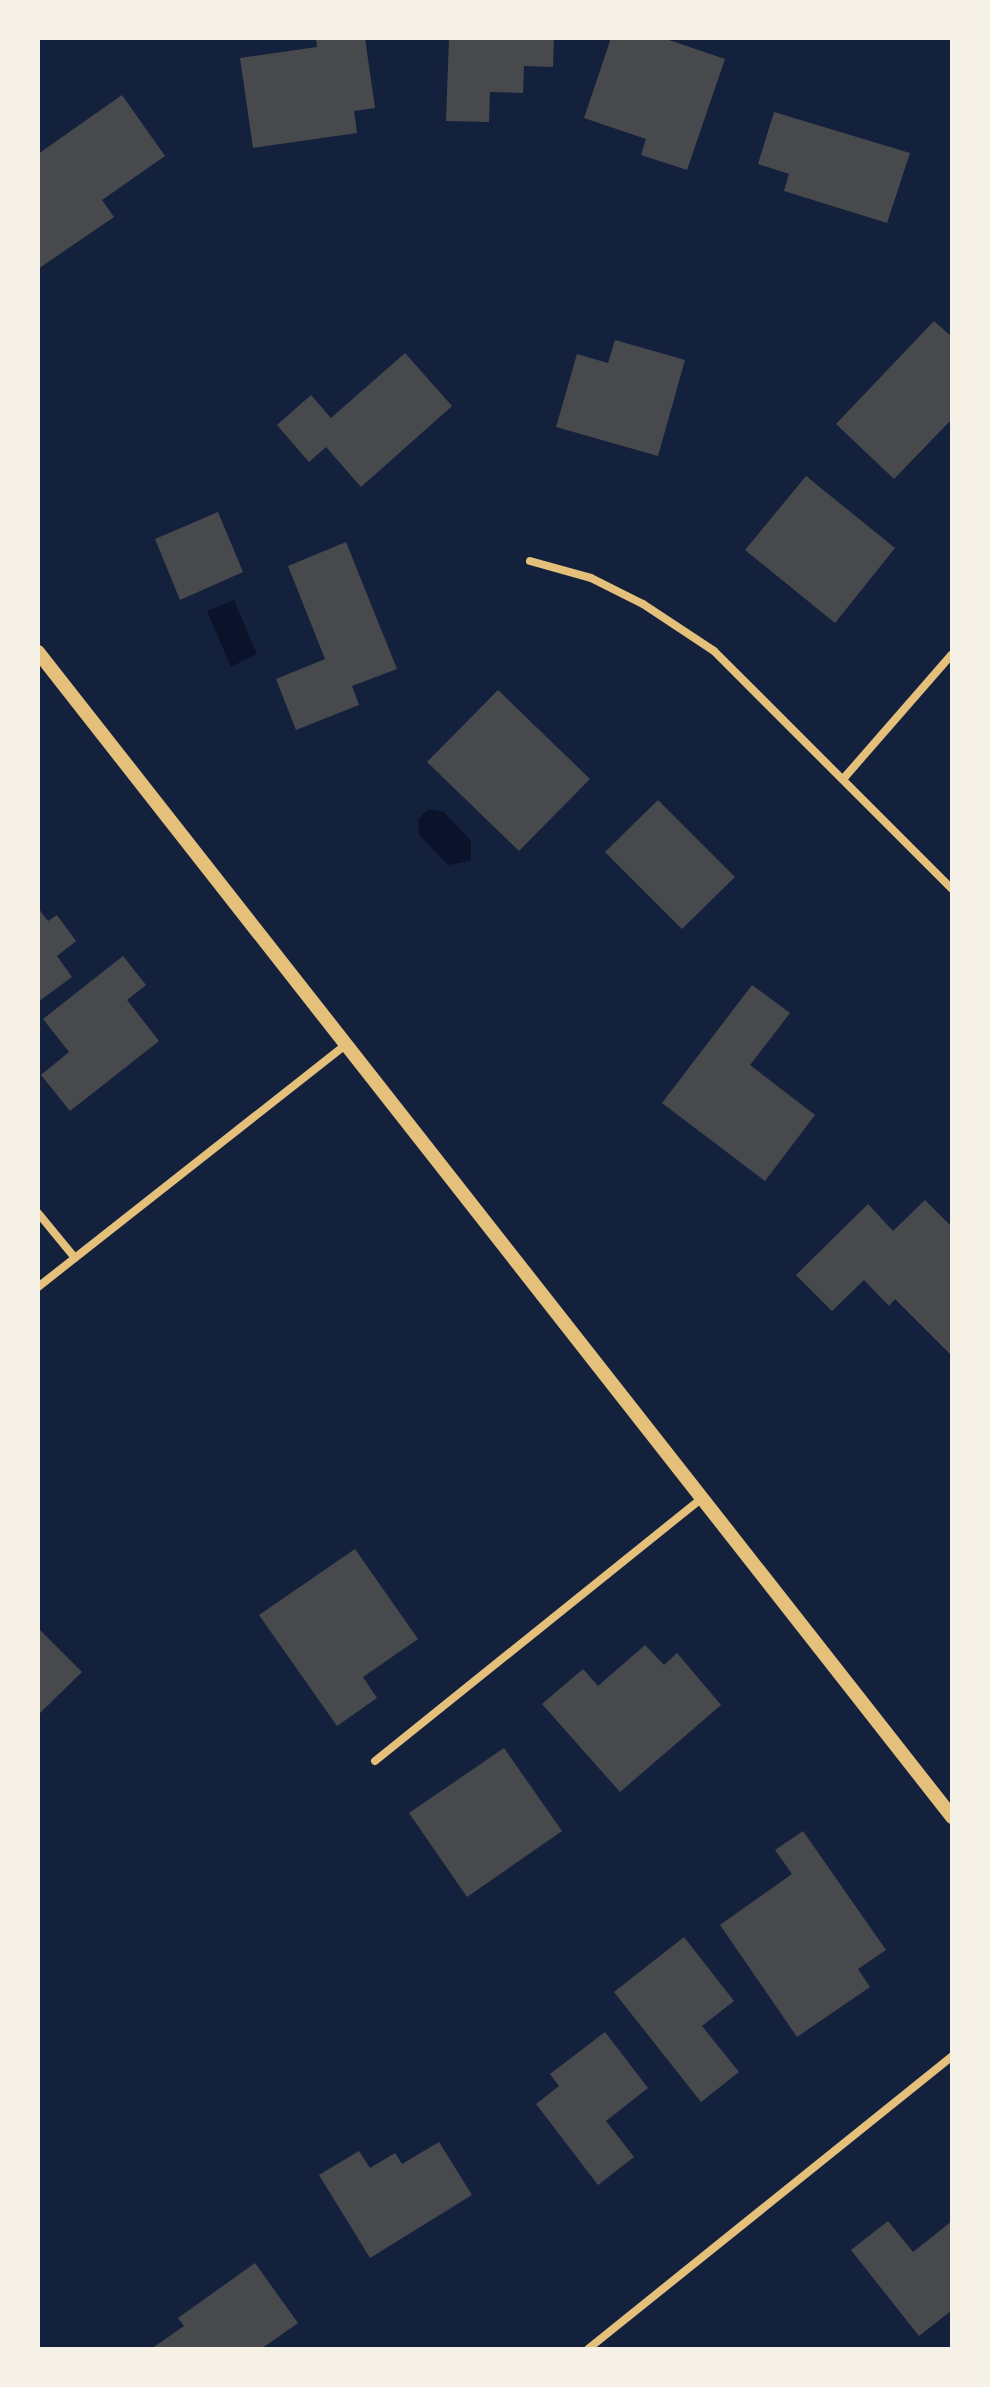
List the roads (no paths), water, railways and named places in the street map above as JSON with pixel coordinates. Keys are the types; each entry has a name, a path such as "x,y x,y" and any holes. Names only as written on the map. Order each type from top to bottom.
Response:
{"street":[{"path":"530,561 591,578 643,604 714,651 952,889"},
{"path":"38,652 950,1810"},
{"path":"844,778 952,654"},
{"path":"38,1287 347,1044"},
{"path":"38,1213 75,1258"},
{"path":"375,1761 703,1497"},
{"path":"588,2349 952,2056"}],"water":[{"path":"234,600 257,654 231,667 207,611"},
{"path":"428,809 444,812 471,841 471,861 448,865 419,835 418,820"}]}
